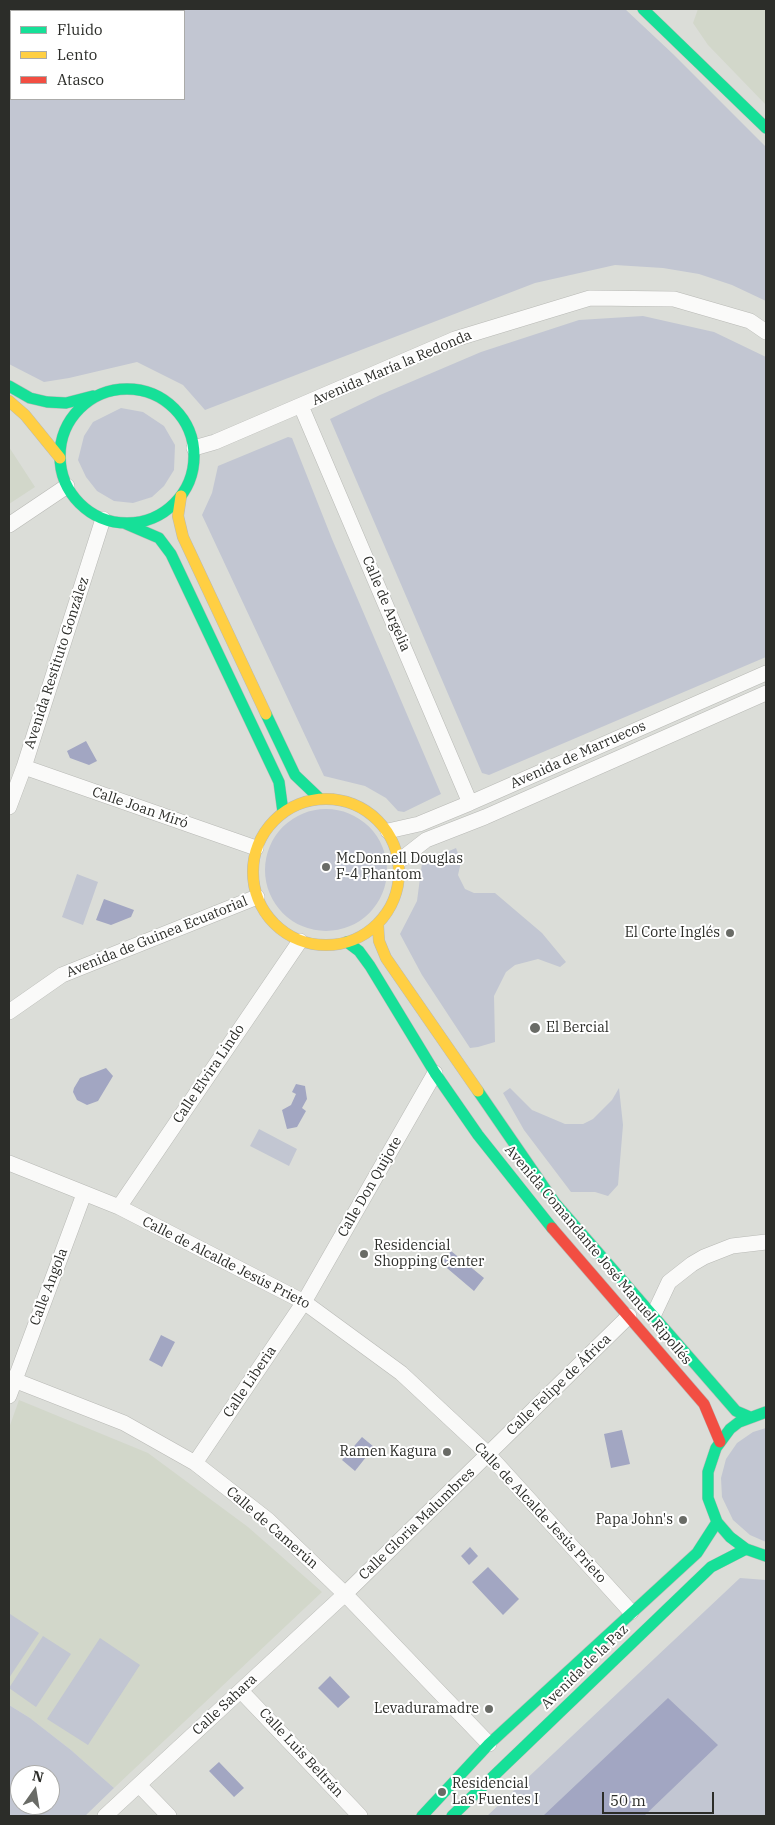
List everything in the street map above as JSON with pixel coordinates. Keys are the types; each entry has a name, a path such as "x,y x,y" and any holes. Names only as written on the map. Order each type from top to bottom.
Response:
{"main road":[{"path":"642,9 766,128"},
{"path":"9,386 30,398 47,402 66,403 124,389 147,392 168,403 184,421 194,448 192,475 181,496 178,516 183,537 295,775 319,798"},
{"path":"108,392 89,401 73,416 63,436 60,458 67,486 85,508 103,519 124,523 154,535 165,544 278,782 283,812"},
{"path":"9,401 31,422 60,458"},
{"path":"124,523 139,522 158,516 181,496"},
{"path":"319,798 339,799 358,805 374,816 388,831 399,860 400,879 396,897 378,925 362,936 347,942 324,945 300,941 277,926 267,916 257,898 252,873 256,848 266,828 283,812 300,802 319,798"},
{"name":"Avenida Comandante José Manuel Ripollés","path":"378,925 379,941 386,958 555,1203 736,1411 750,1417"},
{"name":"Avenida Comandante José Manuel Ripollés","path":"347,942 359,951 370,966 436,1073 478,1135 530,1202 704,1404 720,1442"},
{"path":"766,1412 750,1417 730,1429 720,1442 708,1472 708,1498 717,1522 730,1538 746,1550 766,1556"},
{"path":"422,1816 489,1744 697,1553 717,1522"},
{"name":"Avenida de la Paz","path":"452,1816 711,1567 746,1550"}],"street":[{"name":"Avenida María la Redonda","path":"194,448 215,442 455,339 590,298 674,299 750,321 766,332"},
{"name":"Calle de Argelia","path":"301,406 470,802"},
{"path":"9,525 67,486"},
{"name":"Avenida Restituto González","path":"9,807 24,767 103,519"},
{"name":"Avenida de Marruecos","path":"388,831 419,824 766,673"},
{"name":"Avenida de Marruecos","path":"399,860 426,840 485,817 766,693"},
{"name":"Calle Joan Miró","path":"24,767 256,848"},
{"name":"Avenida de Guinea Ecuatorial","path":"9,1012 62,975 257,898"},
{"name":"Calle Elvira Lindo","path":"119,1207 300,941"},
{"name":"Calle Don Quijote","path":"304,1302 436,1073"},
{"name":"Calle de Alcalde Jesús Prieto","path":"9,1164 119,1207 304,1302 401,1373 488,1454 631,1612"},
{"name":"Calle Angola","path":"9,1396 12,1380 84,1194"},
{"path":"653,1316 669,1282 692,1264 732,1246 766,1242"},
{"name":"Calle Liberia","path":"195,1463 304,1302"},
{"name":"Calle Felipe de África","path":"488,1454 629,1316"},
{"name":"Calle de Camerún","path":"12,1380 124,1423 195,1463 268,1520 345,1594 489,1744"},
{"name":"Calle Gloria Malumbres","path":"345,1594 488,1454"},
{"name":"Calle Sahara","path":"106,1816 345,1594"},
{"name":"Calle Luis Beltrán","path":"241,1691 360,1816"},
{"path":"139,1785 168,1816"}],"shaded area":[{"path":"9,9 625,9 766,147 766,301 732,285 699,274 663,268 615,265 535,283 205,410 183,385 137,362 44,382 9,364"},
{"path":"698,9 766,9 766,105 708,45 693,23"},
{"path":"643,316 714,332 766,357 766,657 489,775 482,773 330,419 380,395 481,352 579,320"},
{"path":"121,408 143,412 164,426 175,445 174,470 164,486 152,497 133,503 114,501 97,491 86,477 78,460 84,436 93,422"},
{"path":"288,437 292,438 332,539 441,794 404,812 398,811 386,798 365,786 324,776 202,515 212,493 218,466"},
{"path":"9,447 35,487 9,504"},
{"path":"326,809 338,810 349,814 360,819 369,827 377,836 382,847 386,858 386,882 382,893 377,904 369,913 360,921 349,926 338,930 326,931 314,930 303,926 292,921 283,913 275,904 270,893 266,882 265,870 266,858 270,847 275,836 283,827 292,819 303,814 314,810"},
{"path":"456,848 461,862 458,875 465,889 474,893 495,893 542,933 566,962 560,967 538,959 515,965 506,972 494,996 495,1042 470,1048 422,975 400,934 417,901 422,863"},
{"path":"77,874 98,882 83,925 62,917"},
{"path":"510,1088 532,1110 565,1124 583,1124 593,1119 612,1100 619,1088 623,1125 618,1185 608,1196 595,1192 571,1192 524,1130 503,1093"},
{"path":"259,1129 297,1149 289,1166 250,1146"},
{"path":"19,1400 148,1453 248,1527 322,1592 114,1788 71,1750 30,1718 9,1705 9,1428"},
{"path":"766,1428 766,1542 750,1535 733,1520 722,1497 721,1478 726,1459 737,1443 753,1432"},
{"path":"740,1578 766,1580 766,1816 487,1816"},
{"path":"10,1614 39,1633 9,1678 9,1616"},
{"path":"43,1636 71,1654 36,1707 9,1688"},
{"path":"100,1638 140,1665 88,1745 47,1719"},
{"path":"9,1705 30,1718 71,1750 114,1788 85,1816 9,1816"}],"water":[{"path":"86,741 97,761 89,765 70,758 67,751"},
{"path":"104,899 134,910 131,917 111,925 96,920"},
{"path":"106,1068 113,1076 98,1101 87,1105 77,1100 73,1092 80,1078"},
{"path":"296,1084 305,1086 307,1099 302,1108 306,1111 297,1127 287,1129 282,1110 291,1105 296,1094 292,1092"},
{"path":"451,1251 484,1278 474,1291 441,1263"},
{"path":"161,1335 175,1342 162,1367 149,1360"},
{"path":"622,1430 630,1464 611,1468 604,1434"},
{"path":"362,1437 374,1447 355,1471 342,1460"},
{"path":"470,1547 478,1556 469,1565 461,1556"},
{"path":"488,1567 519,1599 503,1615 472,1582"},
{"path":"330,1676 350,1697 338,1708 318,1688"},
{"path":"668,1698 718,1745 644,1816 543,1816"},
{"path":"219,1762 244,1788 234,1797 209,1771"}],"traffic: fast":[{"path":"643,9 766,128"},
{"path":"9,386 30,398 47,402 66,403 93,396"},
{"path":"127,389 152,395 174,409 188,431 194,456 188,481 174,503 152,517 127,523 102,517 80,503 66,481 60,456 66,431 80,409 102,395 127,389"},
{"path":"124,523 159,538 171,554 279,782 283,812"},
{"path":"266,714 295,775 319,798"},
{"path":"347,942 359,951 370,966 435,1073 478,1135 552,1228"},
{"path":"478,1091 555,1203 736,1411 750,1417"},
{"path":"766,1412 739,1422 730,1429 716,1448 708,1472 708,1498 717,1522 730,1537 746,1549 766,1556"},
{"path":"422,1816 489,1744 697,1553 717,1522"},
{"path":"452,1816 711,1567 746,1549"}],"traffic: slow":[{"path":"9,401 25,415 60,458"},
{"path":"181,496 178,516 183,537 266,714"},
{"path":"326,799 354,804 378,820 394,844 399,872 394,900 378,924 354,940 326,945 298,940 274,924 258,900 253,872 258,844 274,820 298,804 326,799"},
{"path":"378,925 379,941 386,958 478,1091"}],"traffic: jam":[{"path":"552,1228 704,1404 720,1442"}],"place":[{"name":"McDonnell Douglas F-4 Phantom","path":"326,867"},
{"name":"El Corte Inglés","path":"730,933"},
{"name":"El Bercial","path":"535,1028"},
{"name":"Residencial Shopping Center","path":"364,1254"},
{"name":"Ramen Kagura","path":"447,1452"},
{"name":"Papa John's","path":"683,1520"},
{"name":"Levaduramadre","path":"489,1709"},
{"name":"Residencial Las Fuentes I","path":"442,1792"}]}
